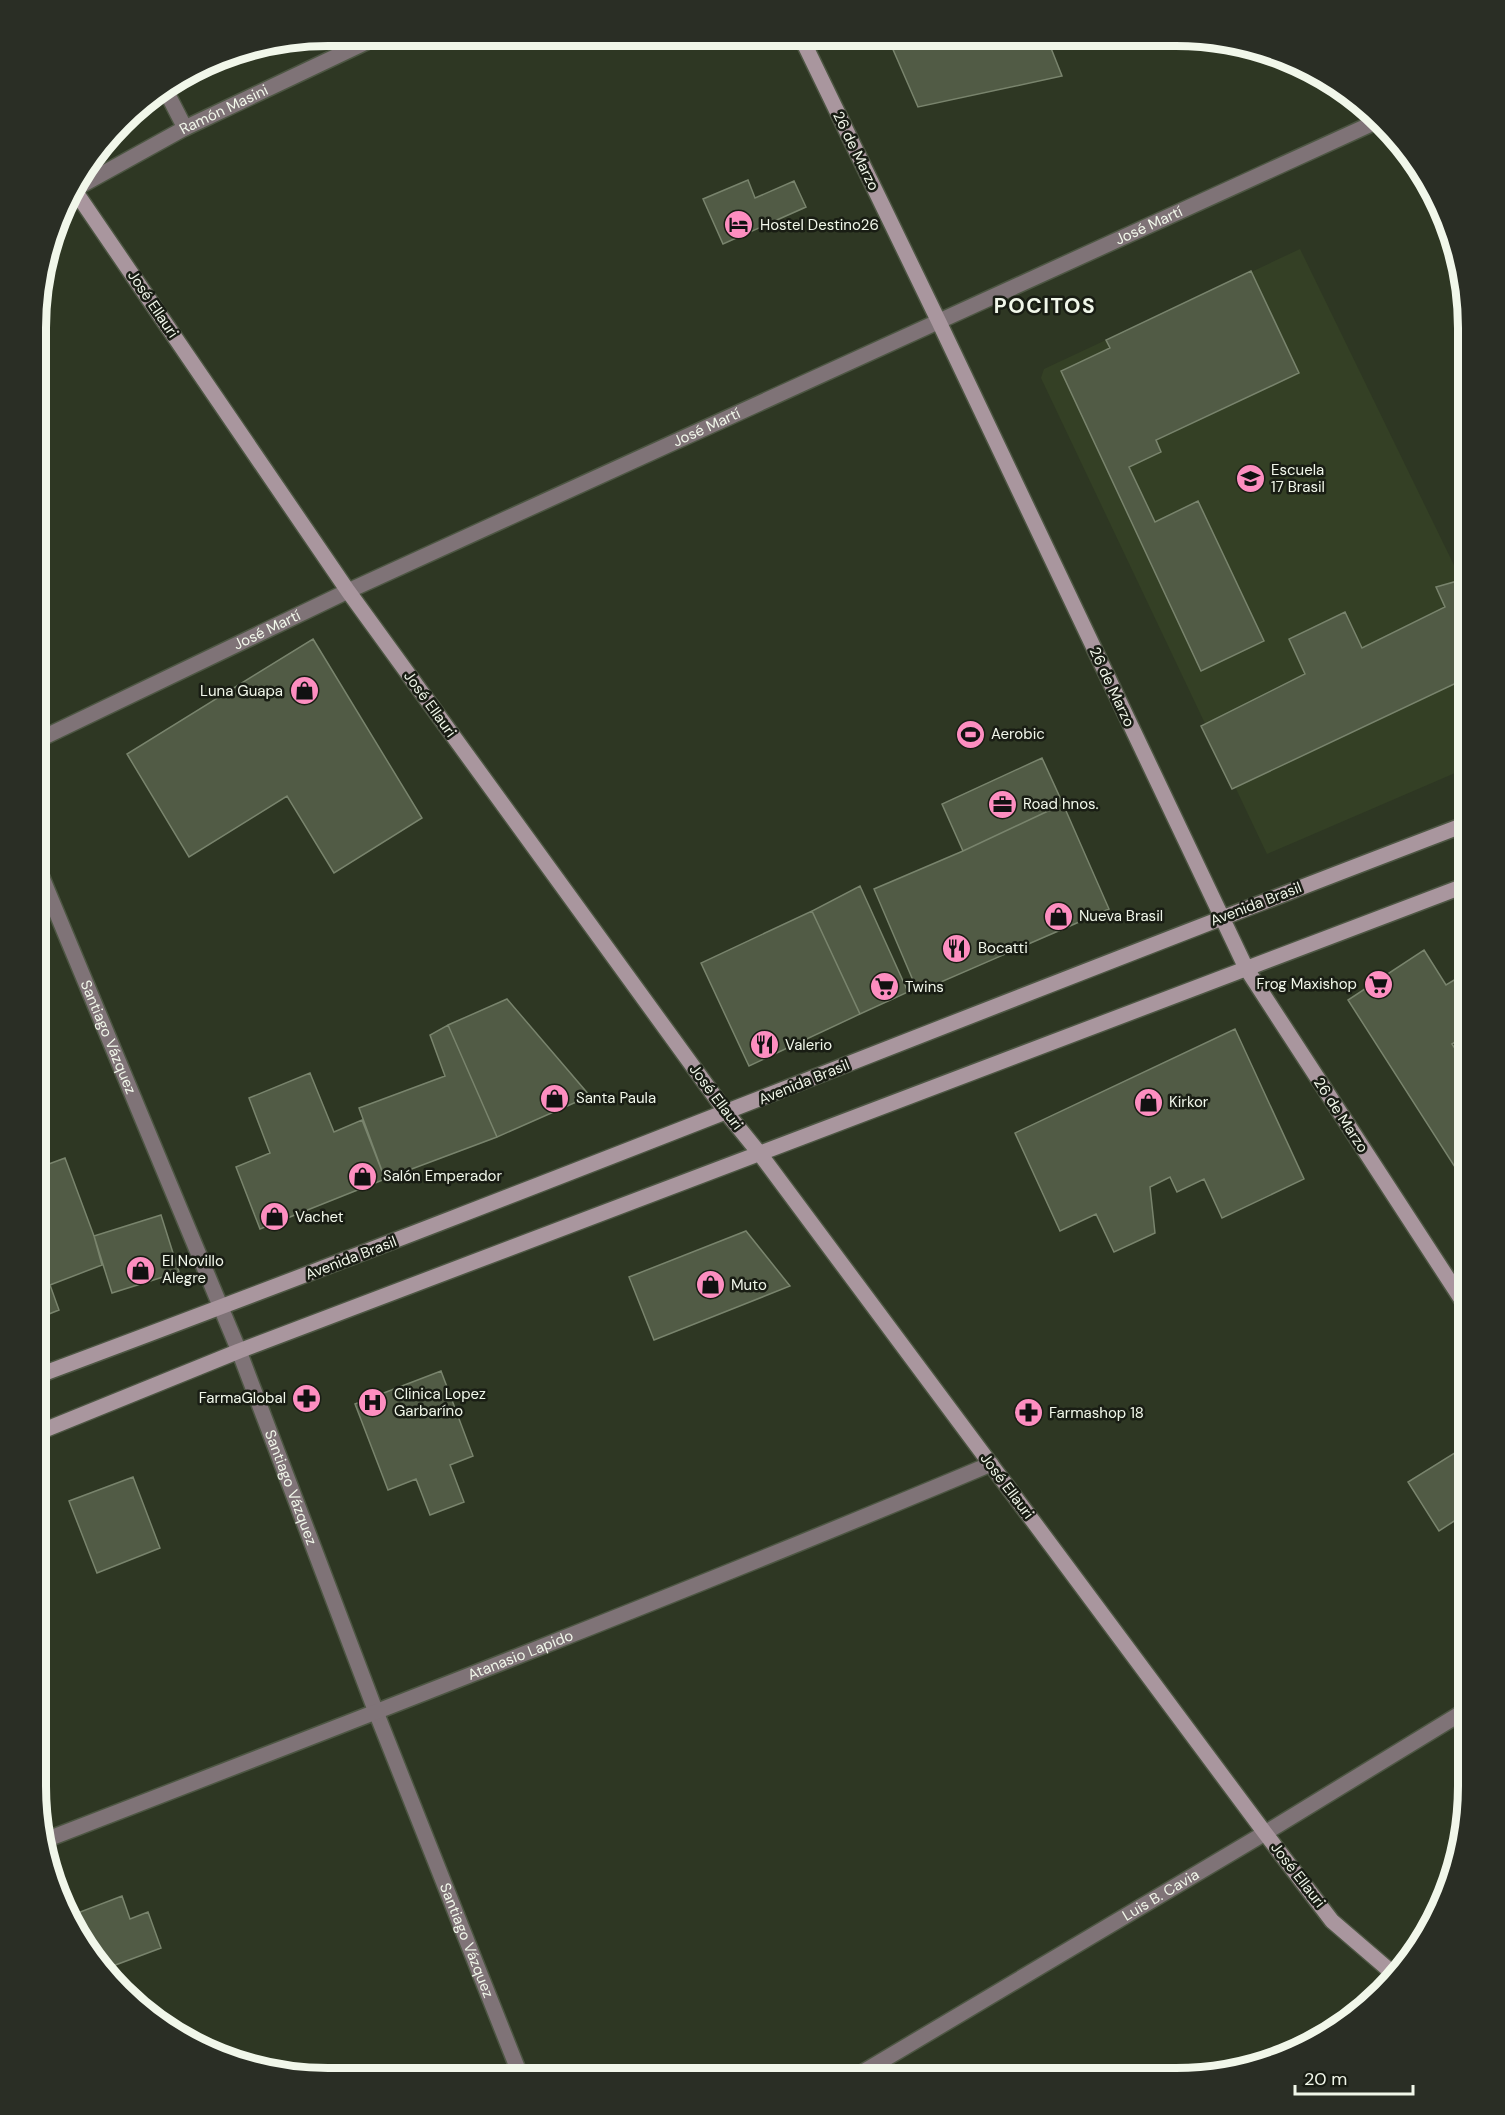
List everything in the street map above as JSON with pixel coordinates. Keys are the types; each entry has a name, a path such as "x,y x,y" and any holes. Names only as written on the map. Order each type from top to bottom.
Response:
{"street":[{"name":"Ramón Masini","path":"88,181 185,128 358,46"},
{"name":"26 de Marzo","path":"805,46 1246,968 1458,1296"},
{"path":"169,96 185,128"},
{"name":"José Martí","path":"46,736 348,591 1371,124"},
{"name":"José Ellauri","path":"79,197 348,591 726,1112 760,1154 1332,1921 1389,1970"},
{"name":"Avenida Brasil","path":"46,1373 221,1308 1221,917 1458,827"},
{"name":"Santiago Vázquez","path":"46,887 239,1351 376,1712 517,2068"},
{"path":"46,1429 239,1351 1458,888"},
{"name":"Atanasio Lapido","path":"51,1838 818,1537 991,1464"},
{"name":"Luis B. Cavia","path":"884,2068 1458,1715"}],"shaded area":[{"name":"Escuela 17 Brasil","path":"1300,249 1458,573 1458,772 1267,854 1041,378 1044,369"}],"building":[{"path":"891,46 1050,46 1062,76 918,107"},
{"name":"Hostel Destino26","path":"748,180 755,198 794,181 806,207 723,244 703,199"},
{"path":"1251,271 1299,373 1156,440 1161,452 1129,467 1155,522 1198,501 1264,641 1201,671 1061,371 1110,348 1106,340"},
{"path":"1458,581 1458,682 1232,789 1201,726 1305,674 1289,639 1345,612 1362,648 1445,607 1436,587"},
{"path":"313,639 422,818 334,873 287,796 189,857 127,754"},
{"name":"Road hnos.","path":"1042,758 1063,804 963,851 942,804"},
{"path":"1063,804 1109,909 918,992 874,889 963,851"},
{"path":"860,886 908,992 860,1014 812,911"},
{"path":"812,911 860,1014 749,1066 701,963"},
{"path":"1424,950 1446,985 1458,978 1458,1040 1452,1044 1458,1053 1458,1172 1348,1000"},
{"path":"507,999 590,1096 497,1137 448,1025"},
{"path":"448,1025 497,1137 385,1179 359,1108 445,1076 430,1035"},
{"path":"1235,1029 1304,1179 1222,1218 1204,1179 1177,1192 1170,1177 1150,1187 1155,1233 1114,1252 1096,1214 1060,1231 1015,1133"},
{"path":"310,1073 334,1132 362,1120 385,1179 260,1229 236,1167 270,1153 249,1098"},
{"path":"65,1158 94,1236 102,1265 50,1285 59,1310 46,1315 46,1165"},
{"path":"161,1215 179,1272 112,1293 94,1236"},
{"path":"746,1231 790,1286 654,1340 629,1277"},
{"path":"441,1371 473,1456 450,1465 464,1502 430,1515 416,1479 388,1490 355,1404"},
{"path":"1458,1451 1458,1519 1439,1531 1408,1482"},
{"path":"133,1477 160,1548 97,1573 69,1501"},
{"path":"122,1896 130,1919 148,1912 161,1948 112,1966 94,1943 77,1913"}],"place":[{"name":"Hostel Destino26","path":"739,225"},
{"name":"Escuela 17 Brasil","path":"1250,479"},
{"name":"Luna Guapa","path":"304,691"},
{"name":"Aerobic","path":"970,734"},
{"name":"Road hnos.","path":"1002,804"},
{"name":"Nueva Brasil","path":"1058,916"},
{"name":"Bocatti","path":"957,948"},
{"name":"Frog Maxishop","path":"1378,984"},
{"name":"Twins","path":"884,987"},
{"name":"Valerio","path":"764,1045"},
{"name":"Santa Paula","path":"555,1098"},
{"name":"Kirkor","path":"1148,1102"},
{"name":"Salón Emperador","path":"362,1176"},
{"name":"Vachet","path":"274,1217"},
{"name":"El Novillo Alegre","path":"141,1270"},
{"name":"Muto","path":"710,1285"},
{"name":"FarmaGlobal","path":"307,1398"},
{"name":"Clinica Lopez Garbaríno","path":"373,1403"},
{"name":"Farmashop 18","path":"1028,1413"}],"district":[{"name":"POCITOS","path":"1045,306"}]}
